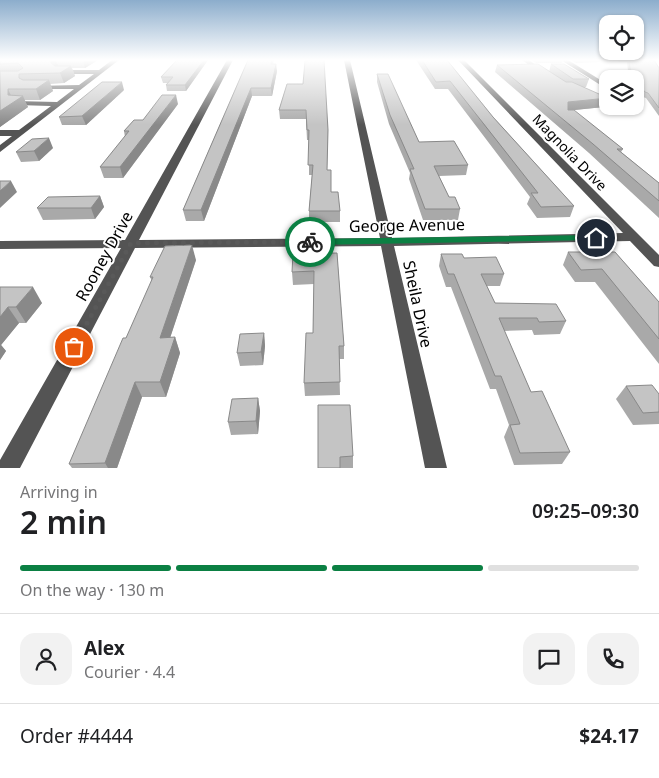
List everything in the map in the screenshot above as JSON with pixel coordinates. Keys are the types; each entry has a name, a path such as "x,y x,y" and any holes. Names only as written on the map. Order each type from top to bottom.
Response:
{"street":[{"path":"0,148 87,82"},
{"name":"Rooney Drive","path":"8,468 218,82"},
{"name":"Sheila Drive","path":"352,82 436,468"},
{"name":"Magnolia Drive","path":"482,82 659,263"},
{"path":"27,88 80,87"},
{"path":"17,103 58,104"},
{"path":"0,133 21,133"},
{"name":"George Avenue","path":"0,245 387,242 634,237"}],"building":[{"path":"0,82 46,82 36,89 8,89 8,95 23,96 0,111"},
{"path":"102,82 122,82 82,116 59,117"},
{"path":"169,82 187,82 185,85 166,85"},
{"path":"239,82 272,82 271,88 251,88 201,210 183,210"},
{"path":"303,82 325,82 328,130 327,170 331,170 331,192 338,192 340,211 309,211 313,165 308,165 309,130 307,130 306,110 279,110 287,84 303,84"},
{"path":"379,82 392,82 419,142 454,141 468,165 434,166 449,197 455,197 460,209 425,209 410,169 414,169 390,115"},
{"path":"451,82 465,82 493,117 574,206 541,207 531,193 538,193"},
{"path":"517,82 572,82 599,94 599,99 568,102 568,110 574,110 623,149 617,149 659,183 659,201"},
{"path":"644,82 659,82 659,108 648,93 644,91"},
{"path":"162,95 176,95 120,167 100,167 129,131 124,131 134,120 143,120"},
{"path":"49,138 34,151 16,152 32,139"},
{"path":"0,181 11,181 0,191"},
{"path":"100,196 91,208 37,208 48,197"},
{"path":"192,245 160,338 175,337 160,382 135,382 105,463 69,464 123,338 126,338 153,277 150,277 165,246"},
{"path":"568,252 615,252 659,302 659,339 602,269 581,270"},
{"path":"337,253 344,346 339,346 340,382 304,383 306,333 313,333 314,271 292,272 293,254"},
{"path":"441,254 462,254 464,258 496,257 504,274 481,274 495,303 556,304 566,321 539,322 537,318 499,318 531,392 542,391 570,452 520,453 510,425 520,424 501,376 495,376 454,274 448,274"},
{"path":"0,287 33,287 16,307 8,307 0,317"},
{"path":"264,333 261,352 237,353 240,334"},
{"path":"652,385 659,394 659,412 643,413 626,386"},
{"path":"258,398 256,421 228,422 232,399"},
{"path":"318,405 350,405 353,456 340,457 340,468 318,468"}],"way so far":[{"path":"74,347 131,243 310,242"}],"route":[{"path":"310,242 596,238"}]}
